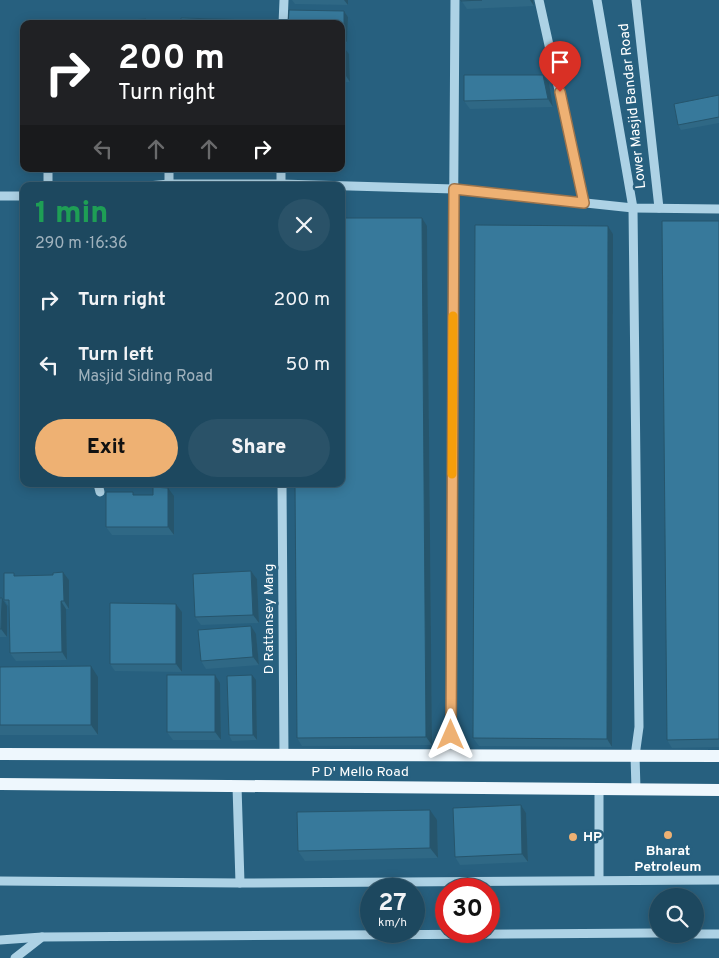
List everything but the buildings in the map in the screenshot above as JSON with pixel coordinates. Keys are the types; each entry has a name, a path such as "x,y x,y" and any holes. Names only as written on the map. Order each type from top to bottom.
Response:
{"main road":[{"name":"P D' Mello Road","path":"0,754 719,756"},
{"name":"P D' Mello Road","path":"0,784 719,790"}],"street":[{"path":"283,20 284,0"},
{"path":"450,754 455,0"},
{"path":"539,0 584,203"},
{"path":"597,0 633,208 639,727 635,756 636,789"},
{"name":"Lower Masjid Bandar Road","path":"636,0 659,208"},
{"path":"345,186 454,189 633,208 719,209"},
{"path":"0,196 20,196"},
{"name":"D Rattansey Marg","path":"282,487 284,754"},
{"path":"237,786 240,883"},
{"path":"599,789 599,879"},
{"path":"0,881 240,883 599,879 719,880"},
{"path":"0,940 42,937 649,933"},
{"path":"704,934 719,934"},
{"path":"15,958 42,937"}],"slow traffic":[{"path":"452,474 453,316"}],"place":[{"name":"Bharat Petroleum","path":"668,835"},
{"name":"HP","path":"573,837"}],"route":[{"path":"451,735 454,189 584,203 560,92"}]}
